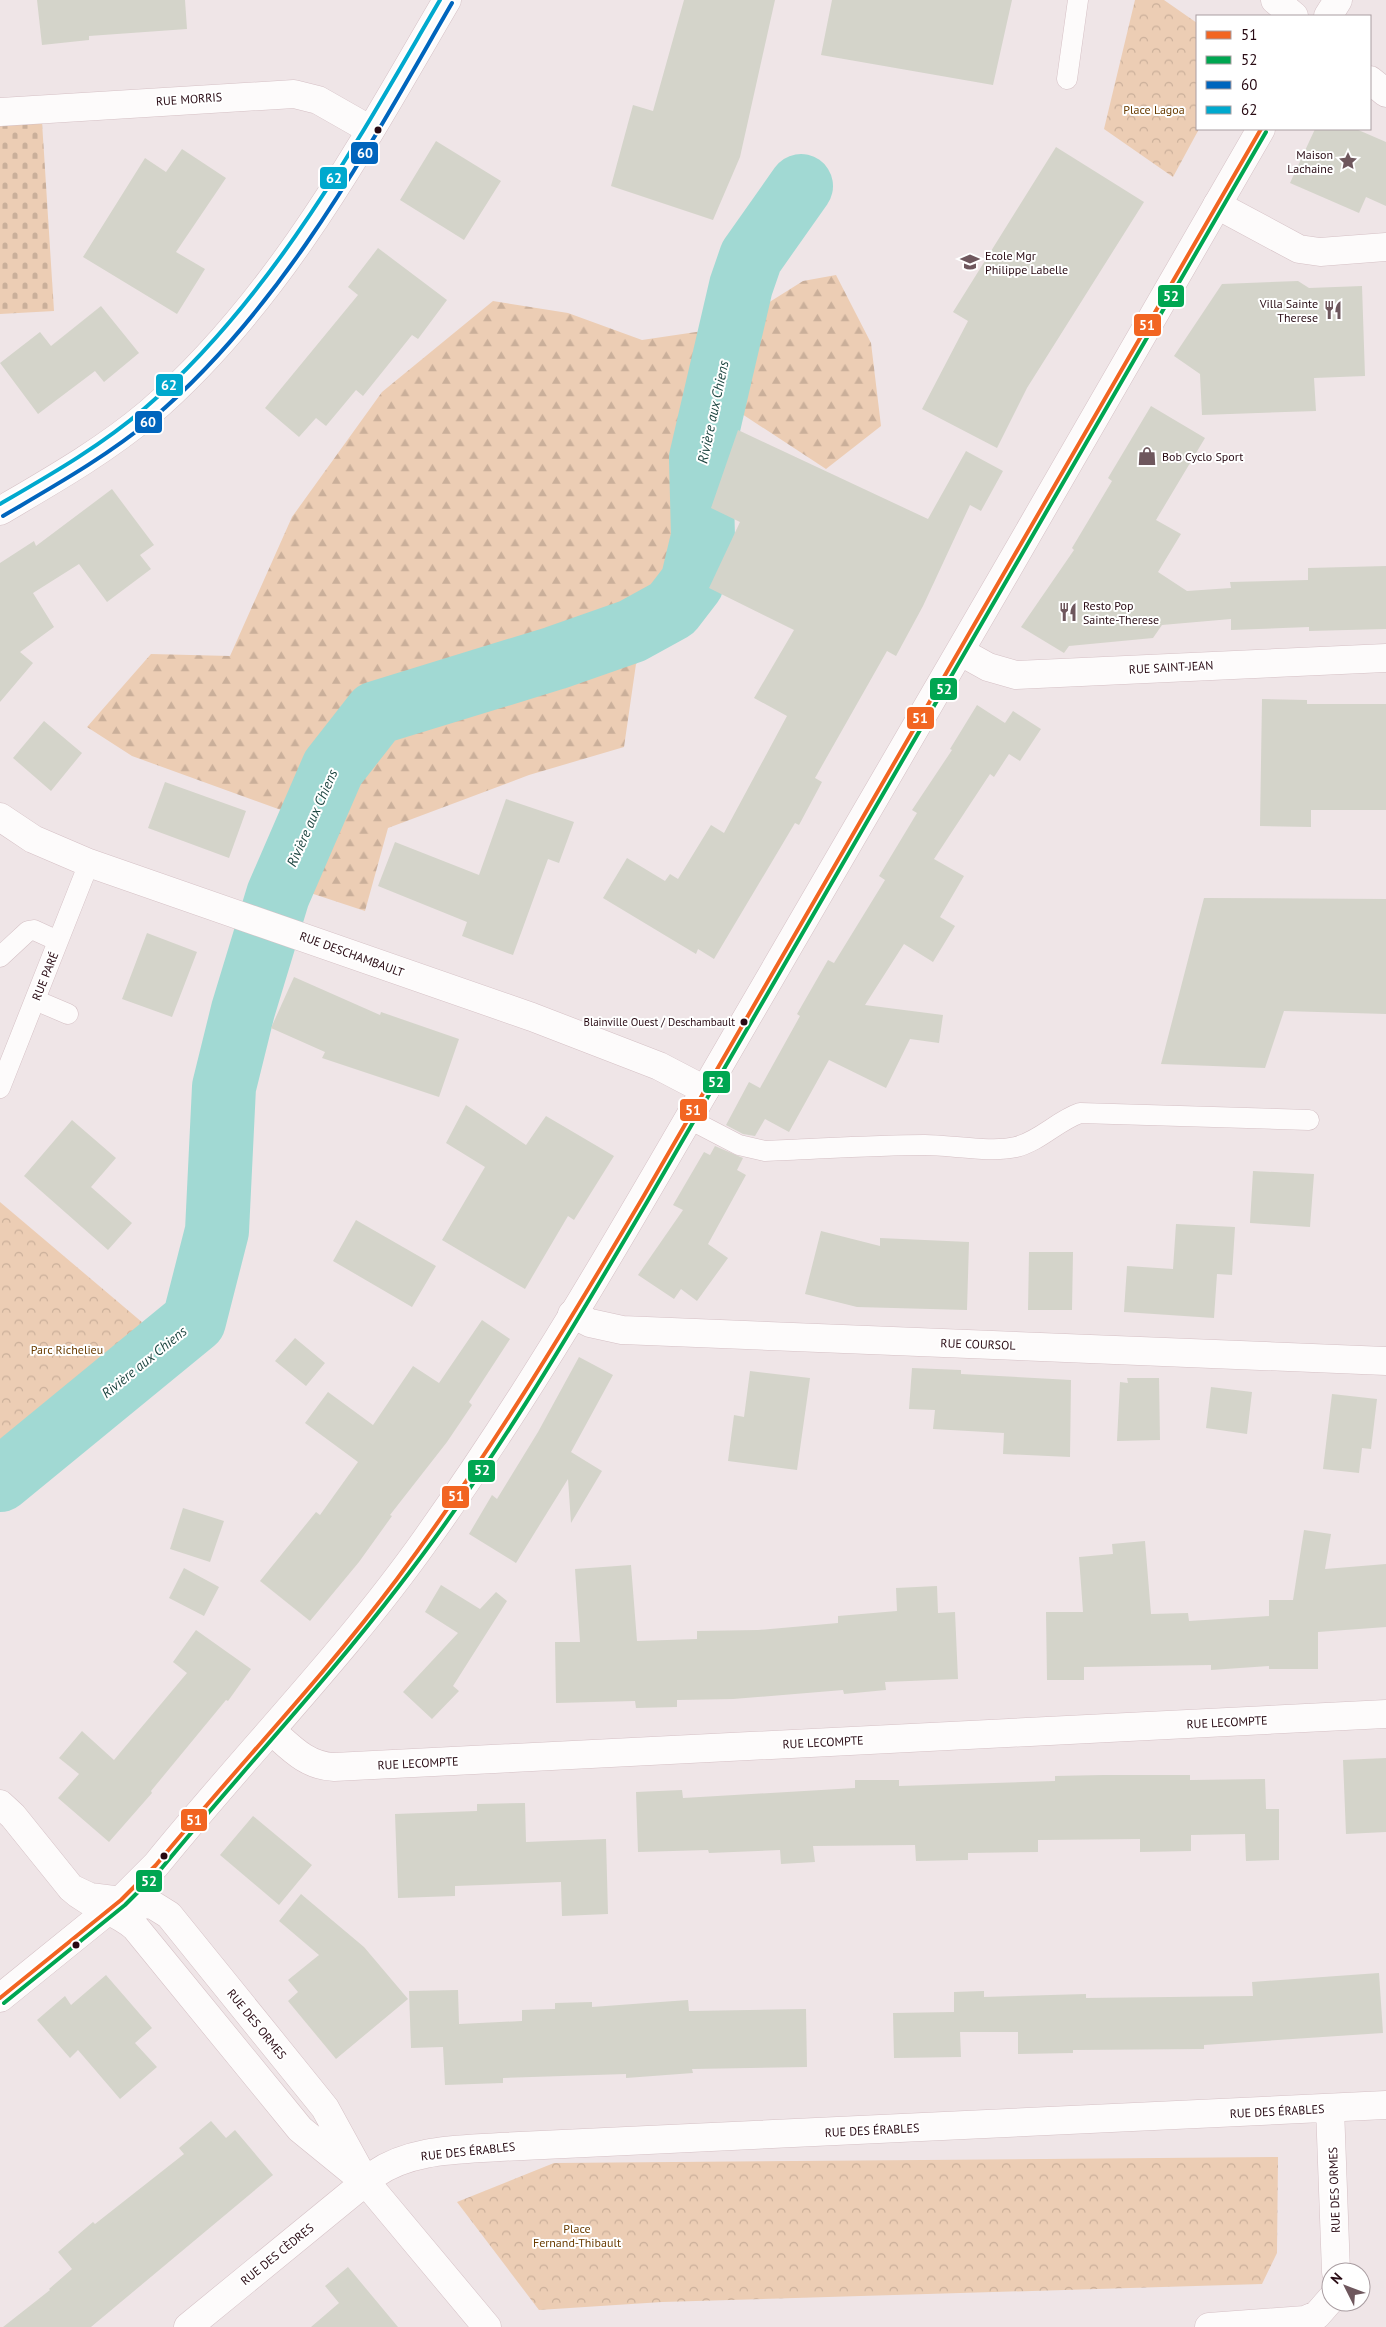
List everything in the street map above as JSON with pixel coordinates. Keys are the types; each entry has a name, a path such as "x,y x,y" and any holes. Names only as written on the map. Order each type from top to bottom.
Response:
{"street":[{"path":"0,511 73,467 130,428 188,376 271,280 322,206 447,0"},
{"path":"1275,0 1293,15"},
{"path":"1329,15 1338,0"},
{"path":"1371,81 1386,93"},
{"name":"RUE MORRIS","path":"0,112 294,94 318,100 369,130"},
{"path":"0,1998 115,1905 156,1865 354,1633 424,1543 484,1456 689,1119 961,652 1260,130"},
{"path":"1217,205 1299,249 1320,252 1386,247"},
{"name":"RUE SAINT-JEAN","path":"961,652 988,667 1016,675 1386,658"},
{"name":"RUE DESCHAMBAULT","path":"0,817 33,839 89,863 532,1018 659,1066 705,1090"},
{"name":"RUE COURSOL","path":"572,1314 590,1323 622,1330 1386,1361"},
{"name":"RUE LECOMPTE","path":"272,1731 304,1759 323,1767 334,1767 1386,1714"},
{"name":"RUE DES ORMES","path":"0,1804 13,1816 71,1888 115,1905 153,1905 169,1915 325,2108 365,2182 487,2327"},
{"name":"RUE DES ÉRABLES","path":"365,2182 399,2160 466,2149 1386,2105"},
{"name":"RUE DES ORMES","path":"1330,2108 1336,2262"},
{"name":"RUE DES CÈDRES","path":"188,2327 365,2182"},
{"path":"1209,2327 1305,2320 1317,2315 1321,2310"}],"lane":[{"path":"1067,79 1078,0"},
{"name":"RUE PARÉ","path":"0,1088 89,863"},
{"path":"0,957 28,931 34,930 58,942"},
{"path":"36,1000 68,1014"},
{"path":"689,1119 739,1145 765,1151 924,1145 1016,1147 1028,1143 1068,1117 1080,1113 1309,1120"}],"green space":[{"name":"Place Lagoa","path":"1135,0 1164,0 1196,22 1196,130 1198,130 1173,177 1104,129"},
{"path":"41,106 54,311 0,314 0,109"},
{"path":"836,275 871,343 881,426 826,469 742,414 680,495 719,553 692,609 636,664 624,747 529,775 388,828 365,911 265,878 281,810 132,756 87,727 151,654 230,656 292,517 382,392 493,301 568,313 642,340 730,327 803,281"},
{"name":"Parc Richelieu","path":"0,1202 169,1345 0,1511"},
{"name":"Place Fernand-Thibault","path":"1278,2157 1277,2253 1262,2284 662,2302 539,2310 457,2202 554,2163"}],"building":[{"path":"37,0 185,0 187,29 89,36 89,40 42,45"},
{"path":"684,0 775,0 740,157 713,220 611,186 633,105 653,111"},
{"path":"832,0 1012,0 993,85 821,55"},
{"path":"1315,130 1358,130 1386,142 1386,206 1366,197 1359,213 1290,183"},
{"path":"436,141 501,181 464,240 400,200"},
{"path":"1056,147 1144,202 1027,388 997,448 922,409 968,321 953,312"},
{"path":"182,149 226,178 176,252 205,269 177,314 83,257 145,158 166,172"},
{"path":"378,248 447,300 418,339 412,335 363,396 356,390 326,426 316,418 299,437 265,408 358,295 348,287"},
{"path":"1298,281 1309,288 1362,286 1365,376 1314,378 1316,411 1202,415 1200,374 1174,356 1222,284"},
{"path":"101,306 139,353 104,382 95,371 38,414 0,363 40,332 51,346"},
{"path":"1151,406 1205,438 1156,520 1181,534 1158,572 1187,591 1231,588 1230,582 1308,580 1308,568 1386,566 1386,629 1309,631 1309,627 1231,630 1231,619 1162,625 1153,638 1069,646 1064,653 1021,627 1074,550 1072,548 1112,481 1108,478"},
{"path":"738,430 928,519 966,451 1003,471 981,511 970,505 923,606 896,656 887,651 815,778 822,782 799,825 795,823 714,959 698,949 696,954 603,898 627,858 665,881 670,874 678,879 711,825 724,833 787,716 754,698 794,630 709,588 740,522 711,508"},
{"path":"112,489 154,545 140,555 151,569 107,602 79,564 33,593 54,627 20,652 33,663 0,702 0,563 34,541 36,546"},
{"path":"1262,699 1307,700 1307,704 1386,704 1386,810 1311,810 1311,827 1260,826"},
{"path":"977,705 1005,723 1013,711 1041,729 1020,761 1009,754 994,777 990,774 934,859 964,876 940,917 955,926 933,962 904,944 865,1005 943,1015 939,1043 910,1039 886,1088 829,1060 789,1132 765,1119 755,1136 743,1134 726,1125 749,1082 760,1088 800,1016 797,1014 828,960 834,963 885,880 879,876 917,813 912,810 952,750 950,749"},
{"path":"44,721 82,753 51,791 13,758"},
{"path":"165,782 246,811 229,858 148,828"},
{"path":"506,799 574,822 559,863 548,859 513,955 462,936 467,922 378,886 395,842 479,875"},
{"path":"1204,898 1386,899 1386,1014 1284,1011 1265,1068 1161,1064"},
{"path":"147,933 197,952 172,1017 122,999"},
{"path":"294,977 380,1015 381,1012 459,1039 439,1097 322,1058 325,1052 271,1028"},
{"path":"466,1105 526,1145 546,1116 614,1156 574,1220 568,1216 525,1289 442,1240 485,1167 446,1143"},
{"path":"72,1120 116,1158 91,1187 132,1223 108,1250 24,1176"},
{"path":"715,1146 743,1158 737,1170 746,1175 708,1244 728,1258 697,1301 681,1289 674,1299 638,1275 683,1210 673,1205 704,1152 710,1155"},
{"path":"1253,1171 1314,1174 1310,1227 1250,1223"},
{"path":"356,1220 436,1266 412,1307 333,1261"},
{"path":"1176,1224 1235,1227 1232,1275 1217,1274 1214,1318 1124,1312 1127,1266 1173,1269"},
{"path":"821,1231 880,1246 880,1238 969,1242 967,1310 857,1307 805,1294"},
{"path":"1029,1252 1073,1252 1072,1310 1028,1310"},
{"path":"482,1320 510,1339 469,1402 472,1405 447,1442 390,1515 392,1516 359,1562 310,1621 260,1581 316,1512 320,1515 358,1462 305,1423 328,1392 373,1425 413,1366 439,1383"},
{"path":"295,1338 325,1363 306,1386 275,1361"},
{"path":"579,1357 613,1375 571,1452 602,1471 571,1523 568,1479 516,1563 469,1534 492,1495 497,1499 538,1432"},
{"path":"912,1368 961,1370 961,1374 1071,1380 1070,1457 1003,1454 1004,1433 933,1429 935,1410 909,1409"},
{"path":"750,1371 810,1378 797,1470 728,1461 734,1415 744,1417"},
{"path":"1127,1378 1159,1378 1160,1440 1117,1441 1120,1382 1128,1383"},
{"path":"1211,1387 1252,1392 1247,1434 1206,1428"},
{"path":"1332,1394 1377,1399 1371,1449 1362,1448 1359,1473 1323,1469"},
{"path":"183,1508 224,1521 210,1562 170,1549"},
{"path":"1304,1530 1331,1534 1325,1569 1386,1564 1386,1627 1318,1632 1318,1669 1269,1669 1269,1666 1211,1670 1211,1665 1084,1667 1084,1680 1047,1680 1046,1612 1083,1612 1079,1557 1113,1554 1112,1544 1145,1541 1151,1614 1188,1613 1189,1621 1269,1616 1269,1600 1293,1600"},
{"path":"631,1565 637,1641 697,1639 697,1631 758,1630 838,1623 838,1616 897,1611 896,1588 937,1586 938,1613 955,1612 958,1679 885,1682 886,1690 844,1694 843,1690 733,1699 677,1700 677,1707 636,1708 635,1701 556,1703 555,1642 580,1642 575,1569"},
{"path":"184,1568 219,1587 204,1616 169,1598"},
{"path":"441,1585 480,1609 496,1592 507,1601 453,1686 459,1691 432,1719 403,1692 458,1633 425,1612"},
{"path":"196,1630 251,1669 228,1701 226,1700 151,1791 152,1793 109,1842 58,1798 79,1774 59,1758 82,1731 114,1760 187,1673 173,1662"},
{"path":"1386,1758 1386,1832 1346,1834 1343,1760"},
{"path":"1190,1775 1190,1780 1265,1779 1266,1809 1279,1809 1279,1860 1246,1861 1245,1834 1191,1835 1191,1851 1140,1852 1140,1839 1038,1840 1038,1852 968,1853 968,1860 916,1861 915,1845 813,1846 815,1862 781,1864 780,1850 709,1853 708,1850 638,1852 636,1792 682,1790 683,1798 855,1788 855,1780 899,1780 899,1786 1055,1781 1055,1776"},
{"path":"525,1803 526,1842 606,1839 608,1914 562,1916 561,1882 455,1886 455,1896 398,1898 395,1814 477,1811 477,1804"},
{"path":"253,1816 312,1865 279,1905 220,1855"},
{"path":"301,1894 364,1947 408,1999 336,2059 288,2001 298,1992 288,1980 319,1955 279,1921"},
{"path":"1379,1973 1383,2033 1204,2045 1204,2049 1073,2050 1073,2053 1018,2054 1018,2032 960,2032 961,2057 894,2058 893,2013 954,2012 954,1992 984,1991 984,1997 1086,1994 1086,1998 1253,1996 1252,1982"},
{"path":"106,1975 152,2028 135,2043 157,2067 120,2099 78,2050 70,2058 37,2020 65,1996 71,2005"},
{"path":"458,1990 459,2024 522,2021 522,2010 555,2009 555,2003 592,2002 592,2007 688,2000 689,2011 806,2009 807,2067 692,2069 693,2073 626,2078 626,2074 503,2078 503,2083 445,2085 443,2047 411,2048 409,1991"},
{"path":"211,2121 226,2138 235,2130 273,2175 91,2327 3,2327 50,2290 72,2269 58,2252 93,2222 95,2224 184,2154 179,2148"},
{"path":"348,2267 398,2327 311,2327 339,2303 325,2286"}],"waterway":[{"name":"Rivière aux Chiens","path":"0,1480 194,1321 217,1231 224,1087 243,1010 278,895 333,768 376,713 555,658 632,631 672,609 692,583 703,537 701,458 741,286 751,257 801,186"}],"transit line":[{"name":"62","path":"0,504 75,459 128,422 191,365 233,318 309,217 343,164 440,0"},
{"name":"60","path":"3,516 116,446 152,419 199,375 242,328 282,277 319,225 388,114 452,3"},
{"name":"51","path":"0,1998 121,1900 156,1865 309,1688 368,1616 430,1533 494,1440 642,1199 1260,130"},
{"name":"52","path":"4,2003 125,1905 161,1869 370,1622 399,1586 466,1494 529,1398 647,1202 1266,132"}],"place":[{"name":"Maison Lachaine","path":"1348,161"},
{"name":"Ecole Mgr Philippe Labelle","path":"970,262"},
{"name":"Villa Sainte Therese","path":"1333,310"},
{"name":"Bob Cyclo Sport","path":"1147,456"},
{"name":"Resto Pop Sainte-Therese","path":"1068,612"},
{"name":"Blainville Ouest / Deschambault","path":"744,1022"}]}
